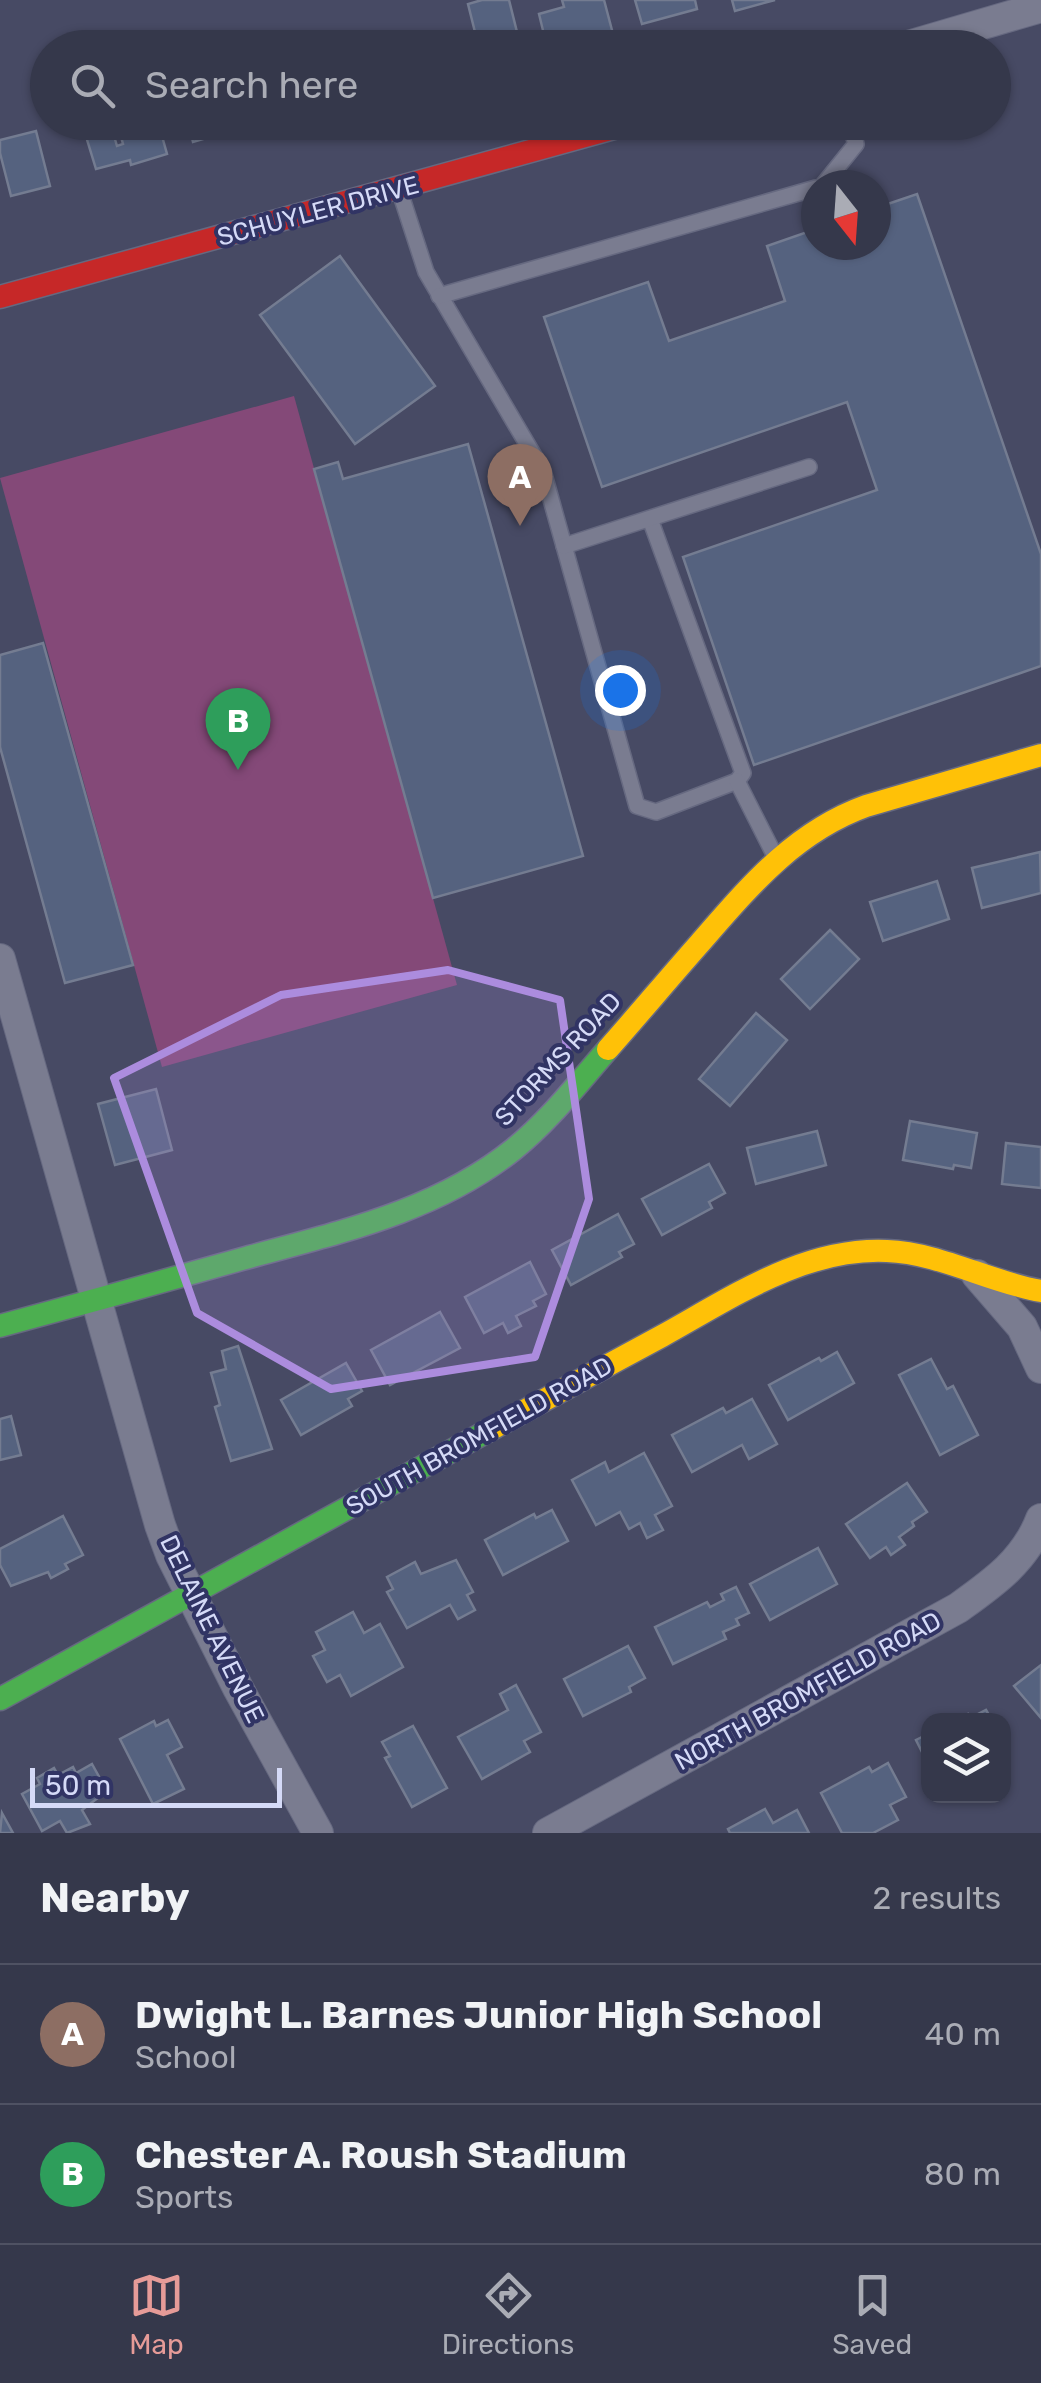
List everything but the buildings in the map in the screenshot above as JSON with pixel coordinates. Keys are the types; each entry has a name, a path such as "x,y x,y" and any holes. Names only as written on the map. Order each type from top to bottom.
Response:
{"street":[{"path":"962,30 1041,7"},
{"name":"SCHUYLER DRIVE","path":"0,297 572,140"},
{"name":"STORMS ROAD","path":"0,1326 368,1224 414,1208 468,1180 514,1149 557,1108 693,949 777,859 804,836 838,816 1041,755"},
{"name":"DELAINE AVENUE","path":"0,960 171,1555 318,1833"},
{"name":"SOUTH BROMFIELD ROAD","path":"0,1699 765,1279 810,1260 848,1252 892,1252 925,1257 1041,1291"},
{"name":"SOUTH BROMFIELD ROAD","path":"977,1275 1022,1326 1041,1368"},
{"name":"NORTH BROMFIELD ROAD","path":"548,1833 958,1608 1003,1577 1025,1552 1041,1519"}],"lane":[{"path":"835,170 856,144 855,140"},
{"path":"400,188 426,272 543,472 637,806 656,812 737,782 743,773 650,519"},
{"path":"440,296 801,192"},
{"path":"564,546 809,467"},
{"path":"737,782 777,859"}],"highlighted area":[{"path":"448,970 560,1000 589,1199 535,1357 331,1389 197,1313 114,1078 281,995"}],"shaded area":[{"path":"294,396 457,985 162,1067 0,478"}],"traffic: fast":[{"path":"0,1326 349,1229 418,1205 484,1171 514,1149 552,1114 608,1049"},
{"path":"0,1699 495,1427"}],"traffic: slow":[{"path":"608,1049 755,882 817,830 866,806 1041,755"},
{"path":"495,1427 742,1291 827,1257 856,1252 907,1253 1041,1291"}],"traffic: jam":[{"path":"0,297 571,140"}],"place":[{"name":"Dwight L. Barnes Junior High School","path":"520,526"},
{"name":"Chester A. Roush Stadium","path":"238,770"}]}
